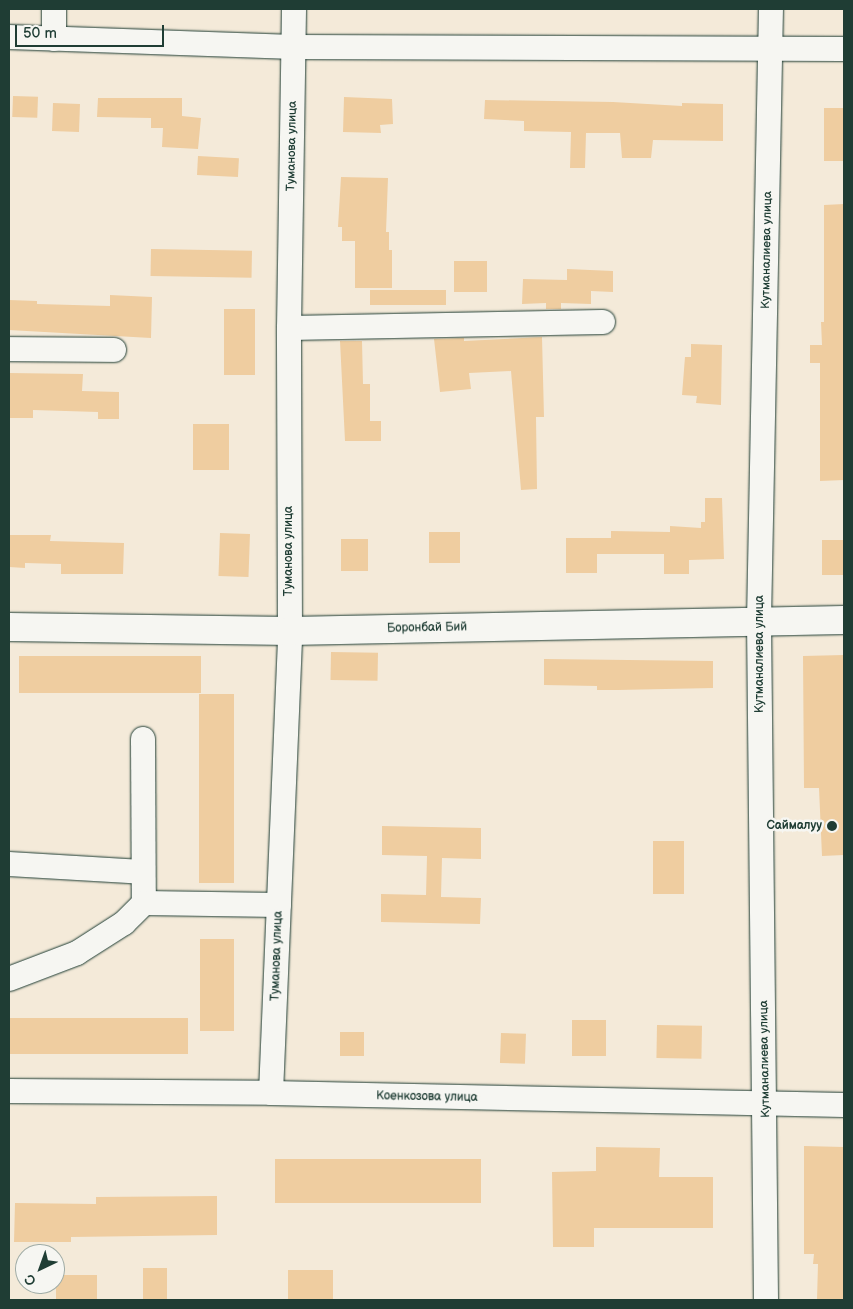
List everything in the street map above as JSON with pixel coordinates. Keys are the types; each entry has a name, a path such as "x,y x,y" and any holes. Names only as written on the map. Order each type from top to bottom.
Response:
{"street":[{"path":"54,9 54,39"},
{"name":"Туманова улица","path":"272,1093 290,632 289,328 294,9"},
{"name":"Кутманалиева улица","path":"766,1300 766,1105 759,621 772,9"},
{"path":"9,37 294,47 844,49"},
{"path":"289,328 604,322"},
{"path":"9,349 114,350"},
{"name":"Боронбай Бий","path":"9,627 290,632 844,620"},
{"path":"143,739 142,872 144,903"},
{"path":"9,864 142,872"},
{"path":"9,980 77,953 124,923 144,903 279,905"},
{"name":"Коенкозова улица","path":"9,1091 272,1093 766,1105 844,1105"}],"building":[{"path":"13,96 38,97 37,118 12,117"},
{"path":"344,97 392,99 393,124 380,125 381,133 343,132"},
{"path":"98,98 182,98 182,116 201,118 198,149 162,147 163,128 151,128 151,118 97,117"},
{"path":"485,100 613,102 682,106 682,103 723,104 723,141 653,140 651,158 622,158 620,133 586,133 585,168 570,168 571,132 524,131 524,121 484,119"},
{"path":"53,103 80,104 79,132 52,131"},
{"path":"824,108 844,108 844,161 824,161"},
{"path":"198,156 239,158 238,177 197,175"},
{"path":"341,177 388,178 386,232 389,232 389,250 392,250 392,288 355,288 355,241 342,241 342,227 338,227"},
{"path":"844,204 844,480 820,481 820,363 810,363 810,345 822,345 821,322 824,322 824,205"},
{"path":"151,249 252,251 252,278 151,276"},
{"path":"454,261 487,261 487,292 454,292"},
{"path":"567,269 613,271 613,292 591,291 591,304 561,303 561,309 546,309 546,303 522,304 523,279 567,280"},
{"path":"370,290 446,290 446,305 370,305"},
{"path":"110,295 152,297 151,338 9,330 9,300 37,301 37,304 110,306"},
{"path":"224,309 255,309 255,375 224,375"},
{"path":"542,337 544,417 536,417 537,489 521,490 511,371 469,373 471,389 440,392 434,339 464,338 464,341"},
{"path":"340,341 362,341 363,384 370,384 370,421 381,421 381,441 345,441"},
{"path":"691,344 722,345 721,405 696,403 697,396 682,395 685,357 691,357"},
{"path":"9,373 83,374 82,391 119,392 119,419 98,419 98,412 33,410 33,418 9,418"},
{"path":"193,424 229,424 229,470 193,470"},
{"path":"705,498 722,498 724,559 689,560 689,574 664,574 664,554 597,554 597,573 566,573 566,538 611,538 611,531 670,532 670,526 701,528 701,522 705,522"},
{"path":"429,532 460,532 460,563 429,563"},
{"path":"220,533 250,534 248,577 218,576"},
{"path":"9,535 51,535 50,541 124,543 123,574 61,574 61,564 25,563 25,568 9,567"},
{"path":"341,539 368,539 368,571 341,571"},
{"path":"822,540 844,540 844,575 822,575"},
{"path":"331,652 378,653 378,681 331,680"},
{"path":"844,655 844,855 822,856 819,788 804,788 803,656"},
{"path":"19,656 201,656 201,693 19,693"},
{"path":"544,659 713,661 713,688 597,690 597,686 544,685"},
{"path":"199,694 234,694 234,883 199,883"},
{"path":"382,826 481,828 481,859 442,858 441,897 481,898 480,924 381,922 381,894 426,895 427,856 382,855"},
{"path":"653,841 684,841 684,894 653,894"},
{"path":"200,939 234,939 234,1031 200,1031"},
{"path":"9,1018 188,1018 188,1054 9,1054"},
{"path":"572,1020 606,1020 606,1056 572,1056"},
{"path":"657,1025 702,1026 701,1059 656,1058"},
{"path":"340,1032 364,1032 364,1056 340,1056"},
{"path":"501,1033 526,1034 525,1064 500,1063"},
{"path":"804,1146 844,1147 844,1300 817,1300 818,1264 813,1264 814,1254 804,1254"},
{"path":"596,1147 660,1148 659,1177 713,1177 713,1228 594,1228 594,1247 553,1247 552,1172 596,1171"},
{"path":"275,1159 481,1159 481,1203 275,1203"},
{"path":"217,1196 217,1235 71,1237 71,1242 14,1242 15,1203 96,1204 96,1197"},
{"path":"143,1268 167,1268 167,1300 143,1300"},
{"path":"288,1270 333,1270 333,1300 288,1300"},
{"path":"65,1275 97,1275 97,1300 56,1300 56,1294 65,1294"}],"place":[{"name":"Саймалуу","path":"832,826"}]}
